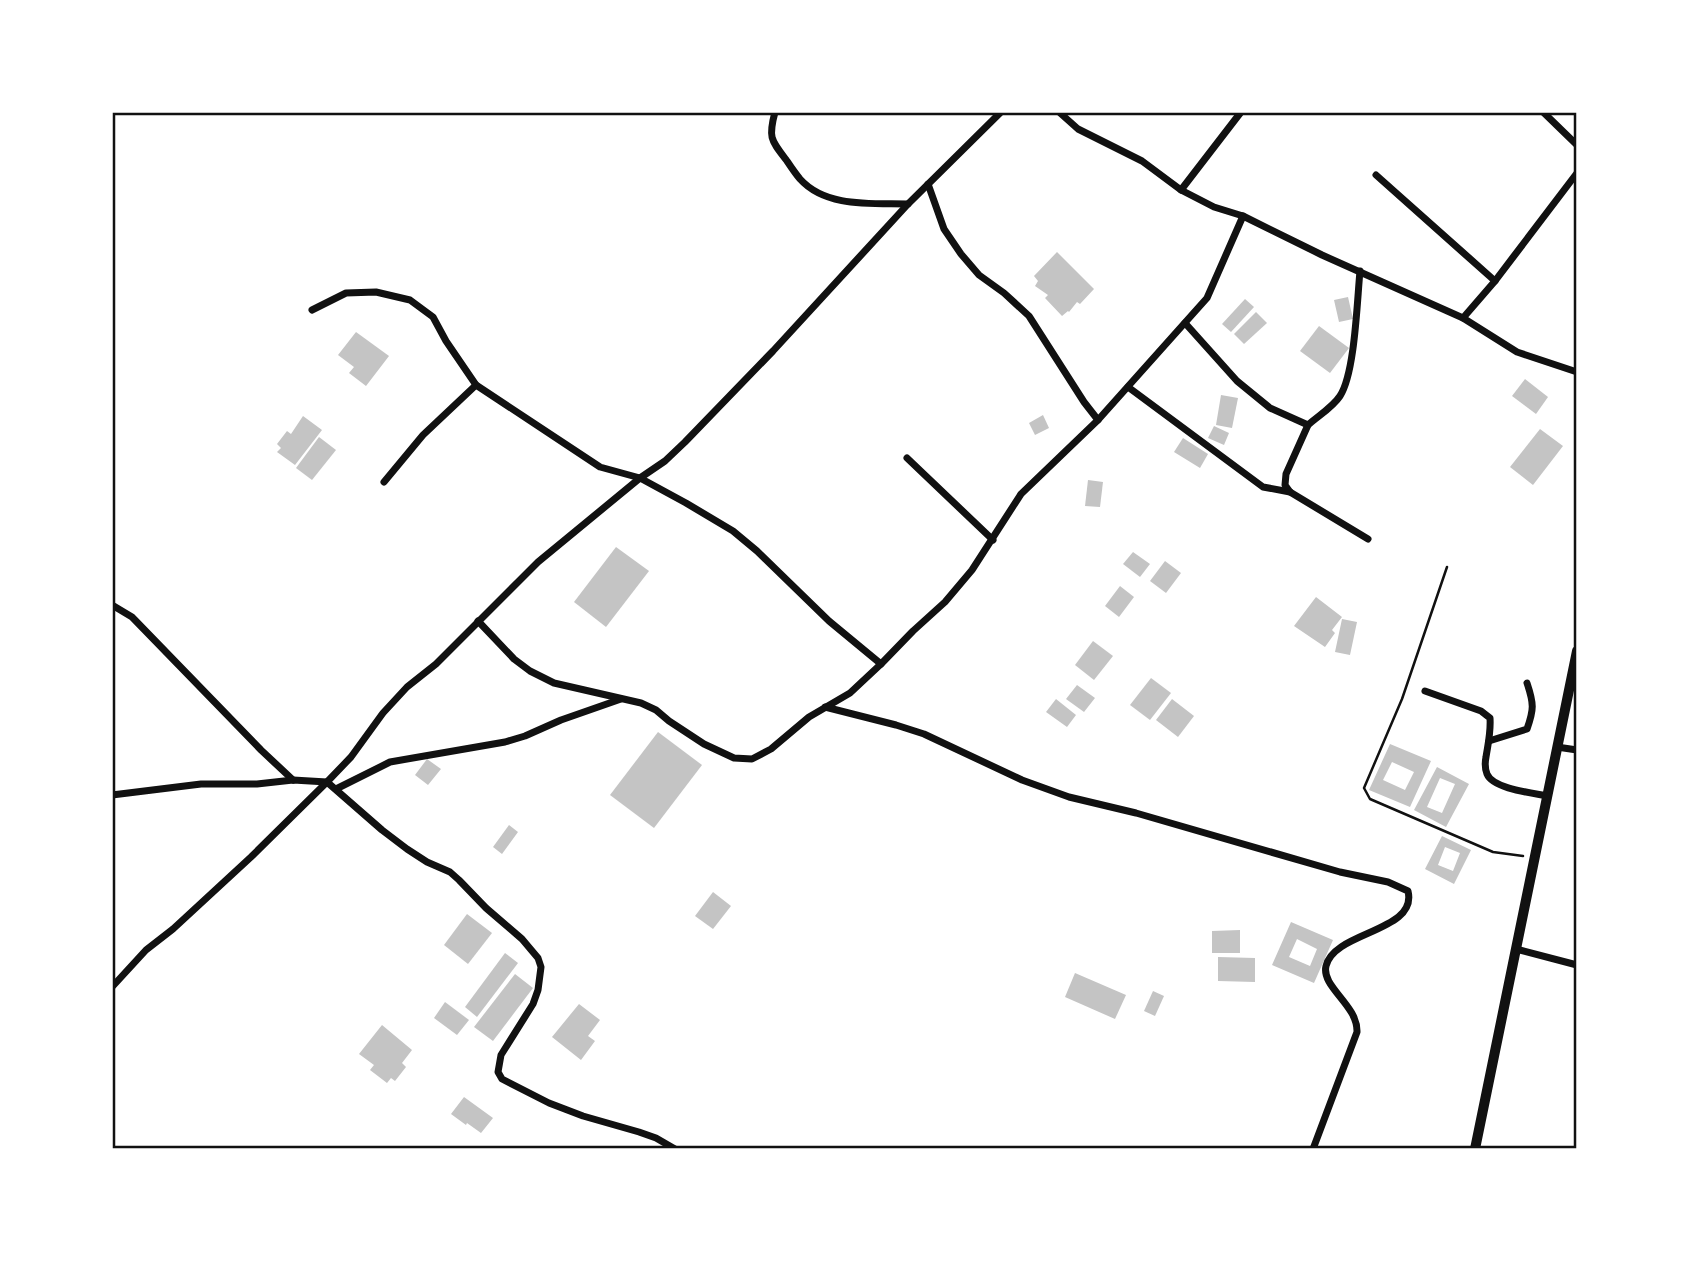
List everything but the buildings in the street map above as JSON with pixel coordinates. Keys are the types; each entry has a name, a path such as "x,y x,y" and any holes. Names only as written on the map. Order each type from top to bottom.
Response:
{"street":[{"path":"775,112 771,128 772,141 801,180 815,191 838,201 908,204"},
{"path":"112,987 146,950 173,929 251,857 327,782 351,757 383,713 407,687 436,664 538,562 639,478 664,461 774,351 908,204 1000,112"},
{"path":"1059,112 1078,129 1142,161 1181,190 1463,318 1517,352 1577,372"},
{"path":"1181,190 1241,112"},
{"path":"1543,112 1577,145"},
{"path":"1463,318 1495,281 1577,173"},
{"path":"1376,175 1495,281"},
{"path":"928,184 944,229 961,254 979,275 1029,316 1098,420"},
{"path":"478,621 514,659 554,683 642,703 704,744 734,758 752,759 771,749 808,717 850,693 945,602 972,570 1021,494 1098,420 1207,298 1243,216"},
{"path":"1290,492 1285,485 1286,474 1308,425 1336,401 1345,386 1360,271"},
{"path":"312,310 346,293 376,292 410,300 433,317 476,384 600,467 639,478 733,531 829,621 881,664"},
{"path":"1185,323 1237,381 1270,408 1308,425"},
{"path":"384,482 423,435 476,384"},
{"path":"1128,387 1263,487 1290,492 1368,539"},
{"path":"907,458 993,540"},
{"path":"112,605 132,617 293,780"},
{"path":"1475,1149 1577,651"},
{"path":"1489,741 1527,729 1534,711 1527,683"},
{"path":"1425,691 1481,711 1490,718 1491,729 1485,761 1486,772 1491,780 1507,788 1548,796"},
{"path":"336,789 390,762 505,742 622,698"},
{"path":"825,707 924,734 1022,780 1069,797 1136,813 1340,872 1388,882 1408,891 1408,904 1395,919 1340,947 1330,955 1326,965 1325,974 1353,1015 1357,1032 1313,1149"},
{"path":"1557,747 1577,750"},
{"path":"112,795 201,784 293,780 327,782 407,849 450,872 522,939 538,958 541,967 538,990 533,1004 501,1055 498,1072 502,1079 583,1116 656,1138 675,1149"},
{"path":"1516,949 1577,965"}],"path":[{"path":"1447,567 1402,699 1364,788 1370,799 1493,852 1535,857"}]}
